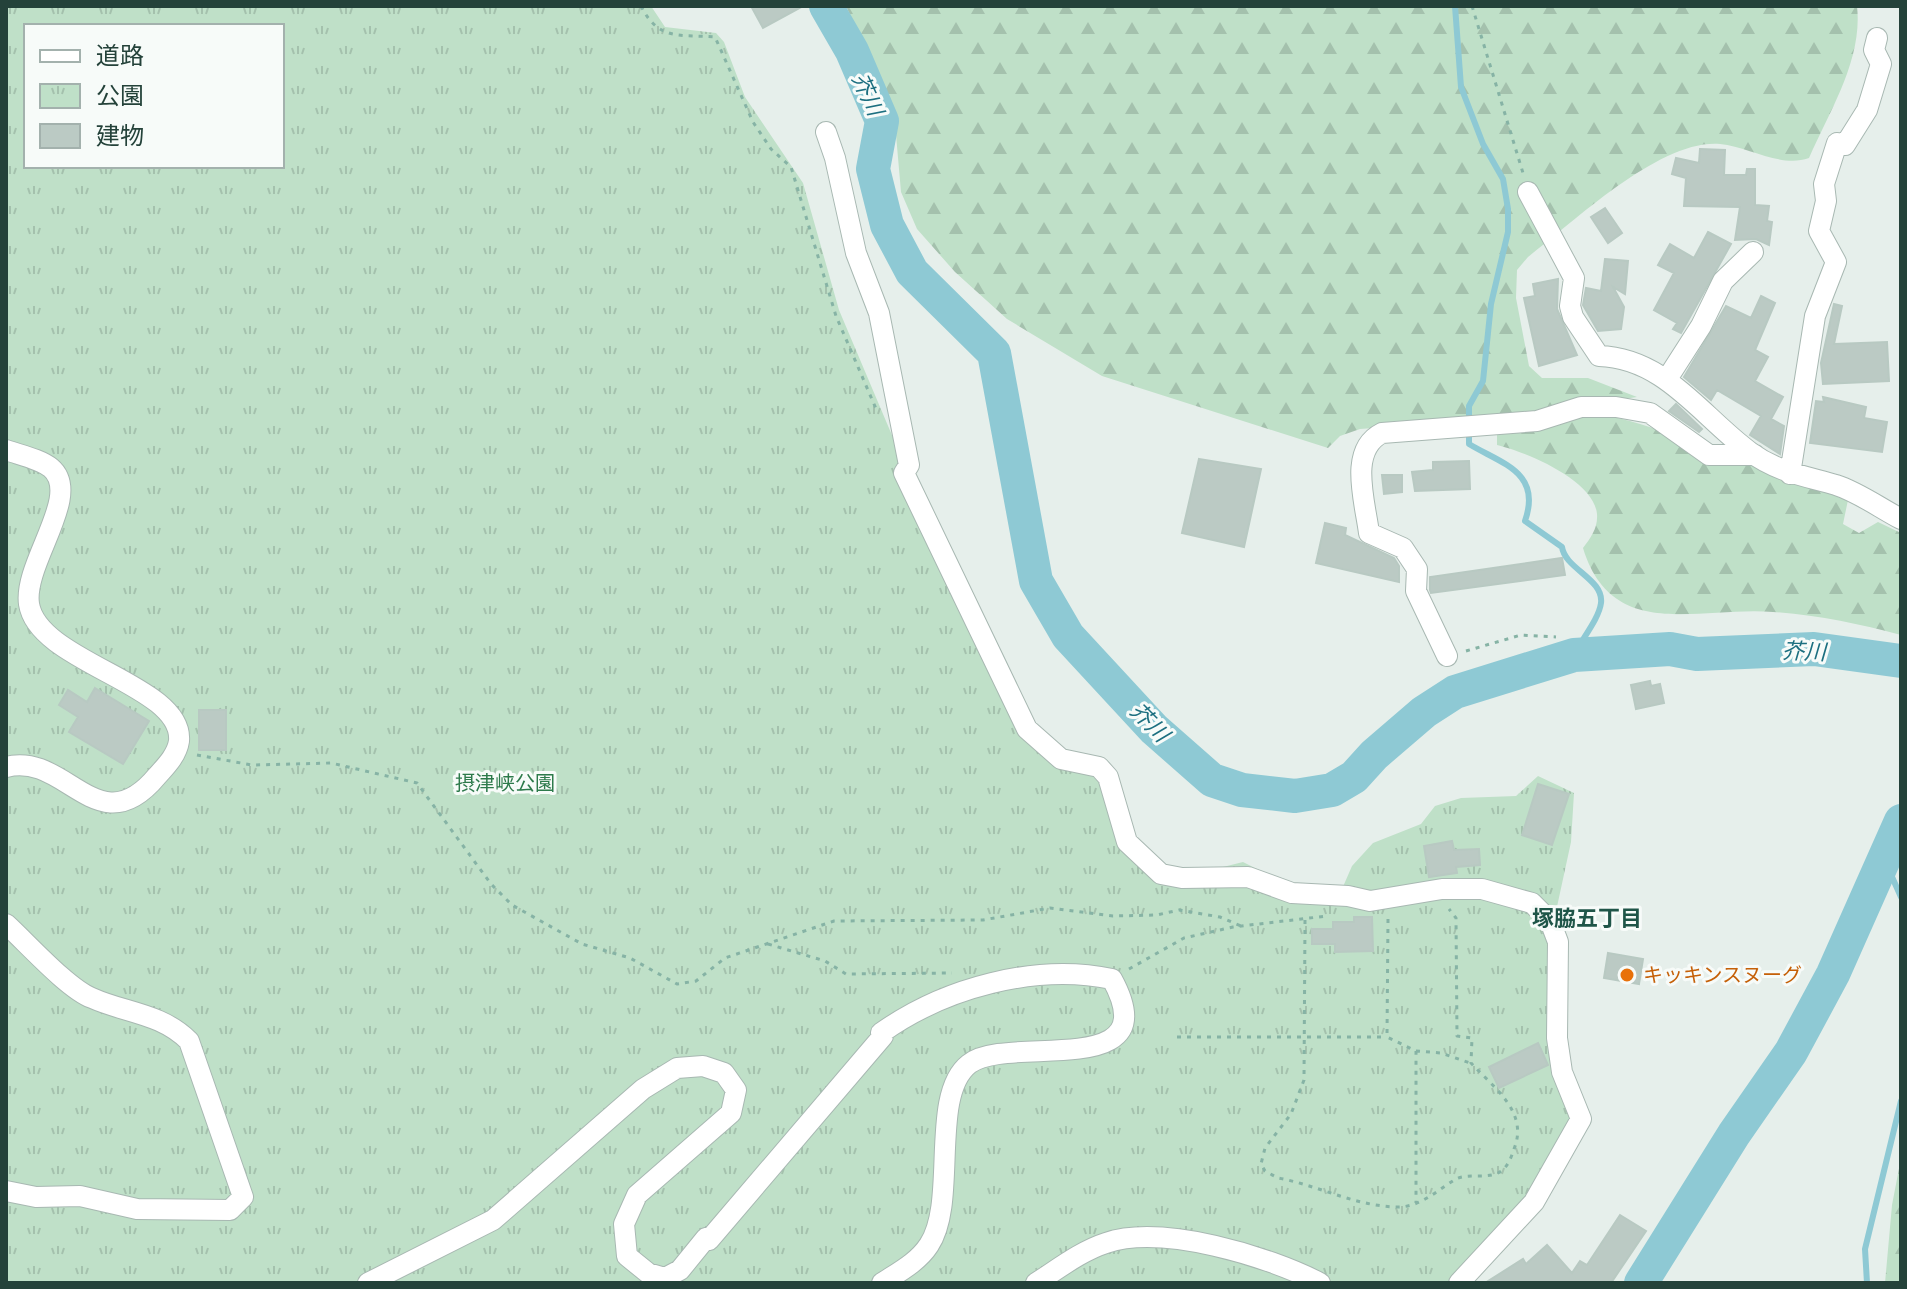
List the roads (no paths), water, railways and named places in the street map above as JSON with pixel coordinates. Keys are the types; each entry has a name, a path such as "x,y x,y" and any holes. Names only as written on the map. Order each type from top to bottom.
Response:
{"street":[{"path":"1790,474 1815,316 1836,262 1819,231 1826,201 1824,184 1837,143 1845,145 1867,110 1881,64 1874,50 1877,38"},
{"path":"826,132 835,158 856,253 879,313 905,435 909,465 904,473 1027,729 1061,759 1099,767 1108,777 1127,842 1140,858 1161,874 1182,878 1248,877 1292,893 1348,896 1370,901 1448,889 1482,889 1532,903 1550,921 1558,942 1557,1038 1562,1072 1581,1119 1534,1202 1459,1283"},
{"path":"1528,192 1574,278 1570,306 1589,344 1599,356 1618,356 1650,367 1755,455 1790,474 1839,486 1901,519"},
{"path":"1667,379 1701,326 1723,281 1753,252"},
{"path":"1447,656 1416,591 1417,569 1403,548 1369,533 1361,464 1364,446 1371,439 1382,433 1537,421 1581,407 1616,407 1650,413 1709,455 1755,455"},
{"path":"6,450 49,466 60,479 62,497 30,573 29,604 33,619 73,654 146,695 175,720 179,739 177,749 140,796 118,804 103,801 32,768 6,767"},
{"path":"6,924 90,998 145,1014 176,1028 189,1041 243,1197 230,1210 197,1212 137,1209 80,1196 36,1197 6,1191"},
{"path":"368,1283 493,1220 643,1089 677,1068 703,1066 724,1073 736,1090 731,1113 637,1195 624,1224 627,1256 648,1273 665,1278 680,1270 706,1238 709,1240 883,1036 881,1033 910,1012 1015,979 1078,972 1112,979 1123,1000 1123,1021 1109,1041 1091,1049 989,1053 968,1064 953,1083 939,1221 931,1243 918,1259 882,1283"},
{"path":"1036,1283 1105,1243 1149,1236 1256,1259 1320,1283"}],"waterway":[{"name":"芥川","path":"826,6 852,51 882,121 873,169 887,225 912,272 994,353 1036,581 1068,636 1154,729 1212,780 1242,790 1295,796 1332,790 1354,777 1374,755 1424,712 1455,692 1574,655 1670,649 1697,654 1814,649 1901,661"},
{"path":"1455,6 1461,87 1483,144 1503,179 1508,209 1508,232 1491,304 1483,381 1469,406 1469,444 1516,472 1528,491 1525,521 1562,547 1570,562 1597,587 1601,603 1597,616 1574,655"},
{"name":"芥川","path":"1641,1283 1734,1134 1791,1052 1833,974 1901,821"},
{"path":"1884,859 1901,897"},
{"path":"1867,1283 1865,1249 1901,1101"}],"place":[{"name":"キッキンスヌーグ","path":"1627,975"}],"district":[{"name":"塚脇五丁目","path":"1587,918"}],"park label":[{"name":"摂津峡公園","path":"505,783"}]}
